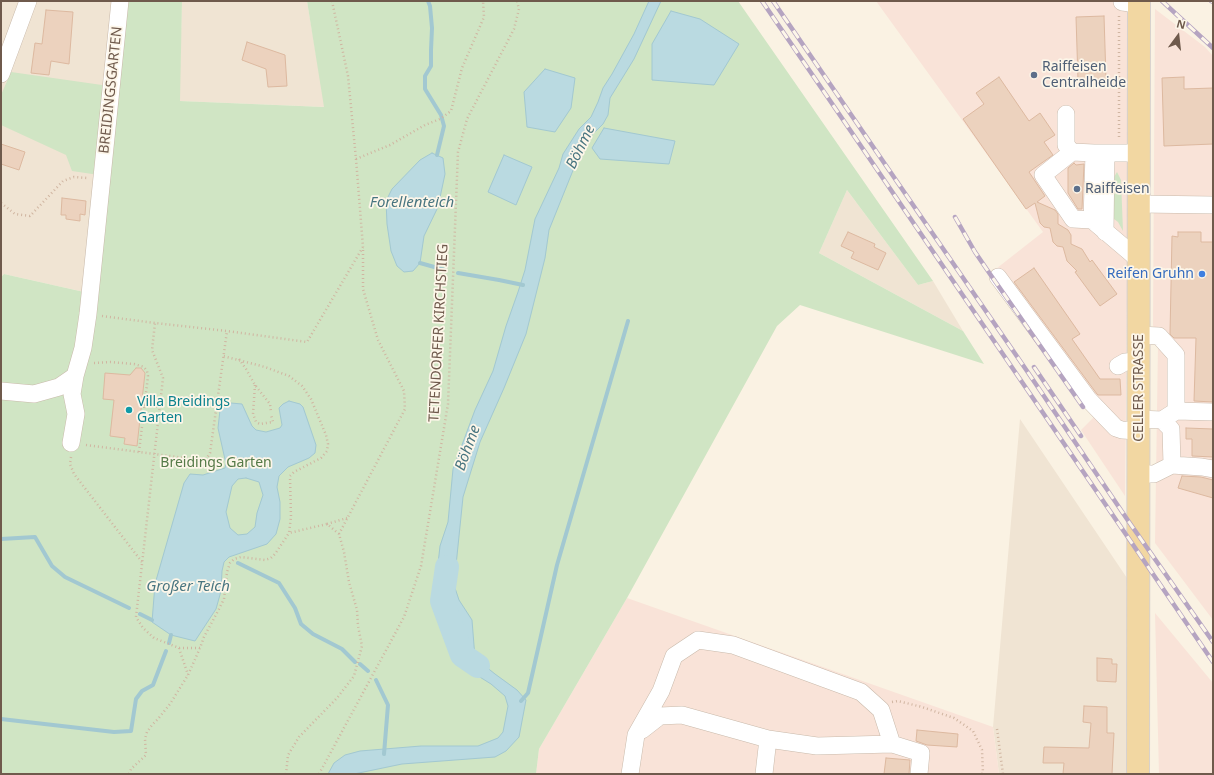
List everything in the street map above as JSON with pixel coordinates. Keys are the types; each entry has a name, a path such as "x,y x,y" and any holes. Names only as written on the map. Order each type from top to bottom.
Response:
{"main road":[{"name":"CELLER STRASSE","path":"1133,3 1139,153 1139,335 1128,364 1138,425 1138,774"}],"street":[{"path":"1,74 28,1"},
{"name":"BREIDINGSGARTEN","path":"71,443 76,414 72,394 77,370 84,348 120,1"},
{"path":"1066,114 1066,144 1072,152"},
{"path":"1139,153 1072,152 1043,175 1073,219 1092,220 1139,260"},
{"path":"1092,220 1100,153"},
{"path":"1100,153 1105,232"},
{"path":"1139,204 1213,205"},
{"path":"998,277 1089,400 1116,428 1122,430 1138,425 1173,423 1213,412"},
{"path":"1139,335 1159,336 1176,354 1172,465"},
{"path":"1,391 34,394 59,387 77,370"},
{"path":"1138,474 1154,474 1172,465 1213,469"},
{"path":"630,774 636,735 661,691 674,656 698,640 733,645 861,692 881,710 892,744"},
{"path":"636,735 660,716 682,715 768,739 817,746 892,744 921,753 920,774"},
{"path":"764,774 768,739"}],"path":[{"path":"332,1 348,76 363,247 363,289 378,340 404,391 405,409 339,534"},
{"path":"356,159 390,145 425,125 441,119 451,111 462,68 484,17 483,1"},
{"name":"TETENDORFER KIRCHSTIEG","path":"319,774 404,617 421,566 448,404 458,152 467,119 514,29 519,9 518,1"},
{"path":"1,203 15,214 30,216 63,181 74,177 102,179"},
{"path":"88,314 307,342 363,247"},
{"path":"155,323 152,350 163,378 136,617 143,628 154,638 179,648 200,648"},
{"path":"142,562 74,474 70,464 71,443 200,460 207,458 210,453 226,331"},
{"path":"129,774 131,769 146,754 145,739 147,732 170,704 188,675 204,637 224,599 227,572 230,563 234,559 241,557 265,560 271,558 289,533 291,518 290,476 294,472 321,458 327,451 328,444 326,435 310,398 302,386 289,376 265,367 223,356"},
{"path":"238,359 246,369 255,385 270,404 272,422 260,424 256,422 253,414 255,385"},
{"path":"77,370 110,362 134,364 144,367 147,371 148,376 138,452"},
{"path":"144,405 160,407"},
{"path":"289,533 327,524 348,517"},
{"path":"286,774 288,755 299,737 337,698 354,676 362,646 358,626 358,610 349,582 344,552 339,534 327,524"},
{"path":"179,648 188,675"},
{"path":"881,710 888,703 898,701 922,707 954,718 973,731 982,750 982,774"},
{"path":"997,729 1003,774"}],"shaded area":[{"path":"1,1 127,1 84,292 4,274 1,277"},
{"path":"182,1 307,1 325,107 179,101"},
{"path":"876,1 1130,1 1125,496 1081,430 1094,417 992,272 1043,232"},
{"path":"1155,9 1205,47 1213,56 1213,620 1155,543 1158,345 1153,325"},
{"path":"847,190 918,285 933,281 963,331 819,253"},
{"path":"1020,419 1129,581 1127,774 999,774 993,727"},
{"path":"627,598 993,727 999,774 536,774 539,749"},
{"path":"1155,613 1213,683 1213,774 1159,774"}],"green space":[{"name":"Breidings Garten","path":"127,1 182,1 180,101 324,107 307,1 738,1 933,281 918,285 847,190 819,253 963,331 984,364 800,305 777,326 627,598 539,749 536,774 1,774 1,277 4,274 84,292"},
{"path":"11,72 109,86 99,175 72,171 66,155 1,125 1,95"},
{"path":"1117,172 1121,180 1123,231 1118,222 1114,219 1114,177"}],"water":[{"path":"649,1 661,1 634,59 610,98 608,115 603,124 582,148 549,230 545,258 526,334 480,442 463,497 454,585 459,600 472,620 475,658 517,690 526,700 519,737 506,751 495,757 402,764 354,774 328,774 334,763 345,755 360,751 421,746 478,746 498,738 503,732 508,706 505,696 491,684 475,674 462,661 458,650 457,634 441,595 438,564 440,546 448,522 453,469 475,410 493,371 525,270 535,219 559,168 563,154 579,129 591,117 603,88 634,34"},
{"path":"671,11 700,19 739,44 714,85 652,80 652,44"},
{"path":"545,69 575,78 571,108 555,132 527,127 524,92"},
{"path":"604,128 675,141 669,164 600,159 592,148"},
{"name":"Forellenteich","path":"432,153 443,158 445,174 438,207 424,236 420,263 413,271 404,272 397,266 391,251 387,224 386,201 392,189 420,160"},
{"path":"504,155 532,167 516,205 488,192"},
{"name":"Großer Teich","path":"289,401 300,404 303,407 316,445 315,453 309,458 288,467 279,476 277,487 280,502 280,519 276,534 267,544 229,557 224,562 221,591 216,609 195,641 171,635 152,622 155,584 184,483 190,474 203,475 225,468 226,464 218,428 220,410 231,403 242,404 252,426 256,430 266,432 280,428 282,425 279,408","holes":["246,478 259,482 263,495 257,513 255,527 247,534 238,535 230,528 226,512 232,486 238,479"]}],"building":[{"path":"46,10 73,12 69,64 51,61 49,75 31,73 35,43 42,44"},
{"path":"1104,16 1106,79 1078,80 1076,17"},
{"path":"247,42 285,55 287,86 268,87 266,69 242,60"},
{"path":"999,77 1029,121 1040,113 1055,135 1044,142 1053,155 1029,172 1045,196 1037,202 1055,210 1058,214 1058,224 1068,230 1071,235 1071,244 1082,249 1090,262 1092,260 1117,294 1100,306 1075,272 1077,271 1067,261 1063,247 1057,246 1053,242 1050,228 1044,227 1040,223 1035,203 1026,209 963,119 984,104 976,93"},
{"path":"1184,77 1184,89 1213,88 1213,144 1164,146 1162,78"},
{"path":"1,144 25,152 19,170 1,164"},
{"name":"Raiffeisen","path":"1074,163 1076,165 1084,164 1082,209 1078,209 1068,193 1068,168"},
{"path":"62,198 86,201 85,215 80,214 80,221 66,219 66,215 61,215"},
{"path":"848,232 875,244 874,247 886,253 878,270 851,258 854,252 841,246"},
{"path":"1178,232 1201,232 1201,242 1213,242 1213,402 1194,401 1196,338 1174,338 1170,334 1172,236 1178,237"},
{"path":"1034,268 1080,334 1072,339 1100,379 1120,379 1121,395 1097,394 1014,282"},
{"name":"Villa Breidings Garten","path":"136,368 141,368 145,373 137,446 124,444 125,438 110,436 114,400 103,399 105,373 130,375"},
{"path":"1186,428 1213,429 1213,457 1192,456 1192,439 1186,439"},
{"path":"1182,476 1201,477 1213,480 1213,498 1178,488"},
{"path":"1097,658 1112,659 1112,664 1117,664 1116,682 1097,681"},
{"path":"1084,706 1107,707 1107,733 1114,733 1112,774 1063,774 1064,763 1043,763 1044,747 1089,748 1091,723 1083,722"},
{"path":"917,730 958,734 957,747 927,745 916,741"},
{"path":"886,758 910,760 909,774 884,774"}],"waterway":[{"path":"428,1 430,6 432,28 431,66 425,76 425,89 441,115 444,126 437,155"},
{"path":"420,263 445,270"},
{"path":"458,273 523,285"},
{"path":"521,701 528,693 557,565 628,321"},
{"path":"1,539 35,537 52,566 65,577 129,608"},
{"path":"238,563 279,583 295,608 301,624 313,634 342,649 355,662"},
{"name":"Böhme","path":"447,567 442,601 462,655 478,666"},
{"path":"140,614 152,620"},
{"path":"169,643 171,635"},
{"path":"1,719 114,732 131,731 136,699 142,691 153,685 166,651"},
{"path":"360,664 368,671"},
{"path":"376,680 388,705 384,754"}],"railway":[{"path":"762,1 1213,662"},
{"path":"773,1 1129,522 1213,642"},
{"path":"1162,1 1213,48"},
{"path":"955,217 975,252 1083,407"},
{"path":"1034,367 1081,436"}],"place":[{"name":"Raiffeisen Centralheide","path":"1034,75"},
{"name":"Raiffeisen","path":"1077,189"},
{"name":"Reifen Gruhn","path":"1202,274"},
{"name":"Villa Breidings Garten","path":"129,410"}]}
